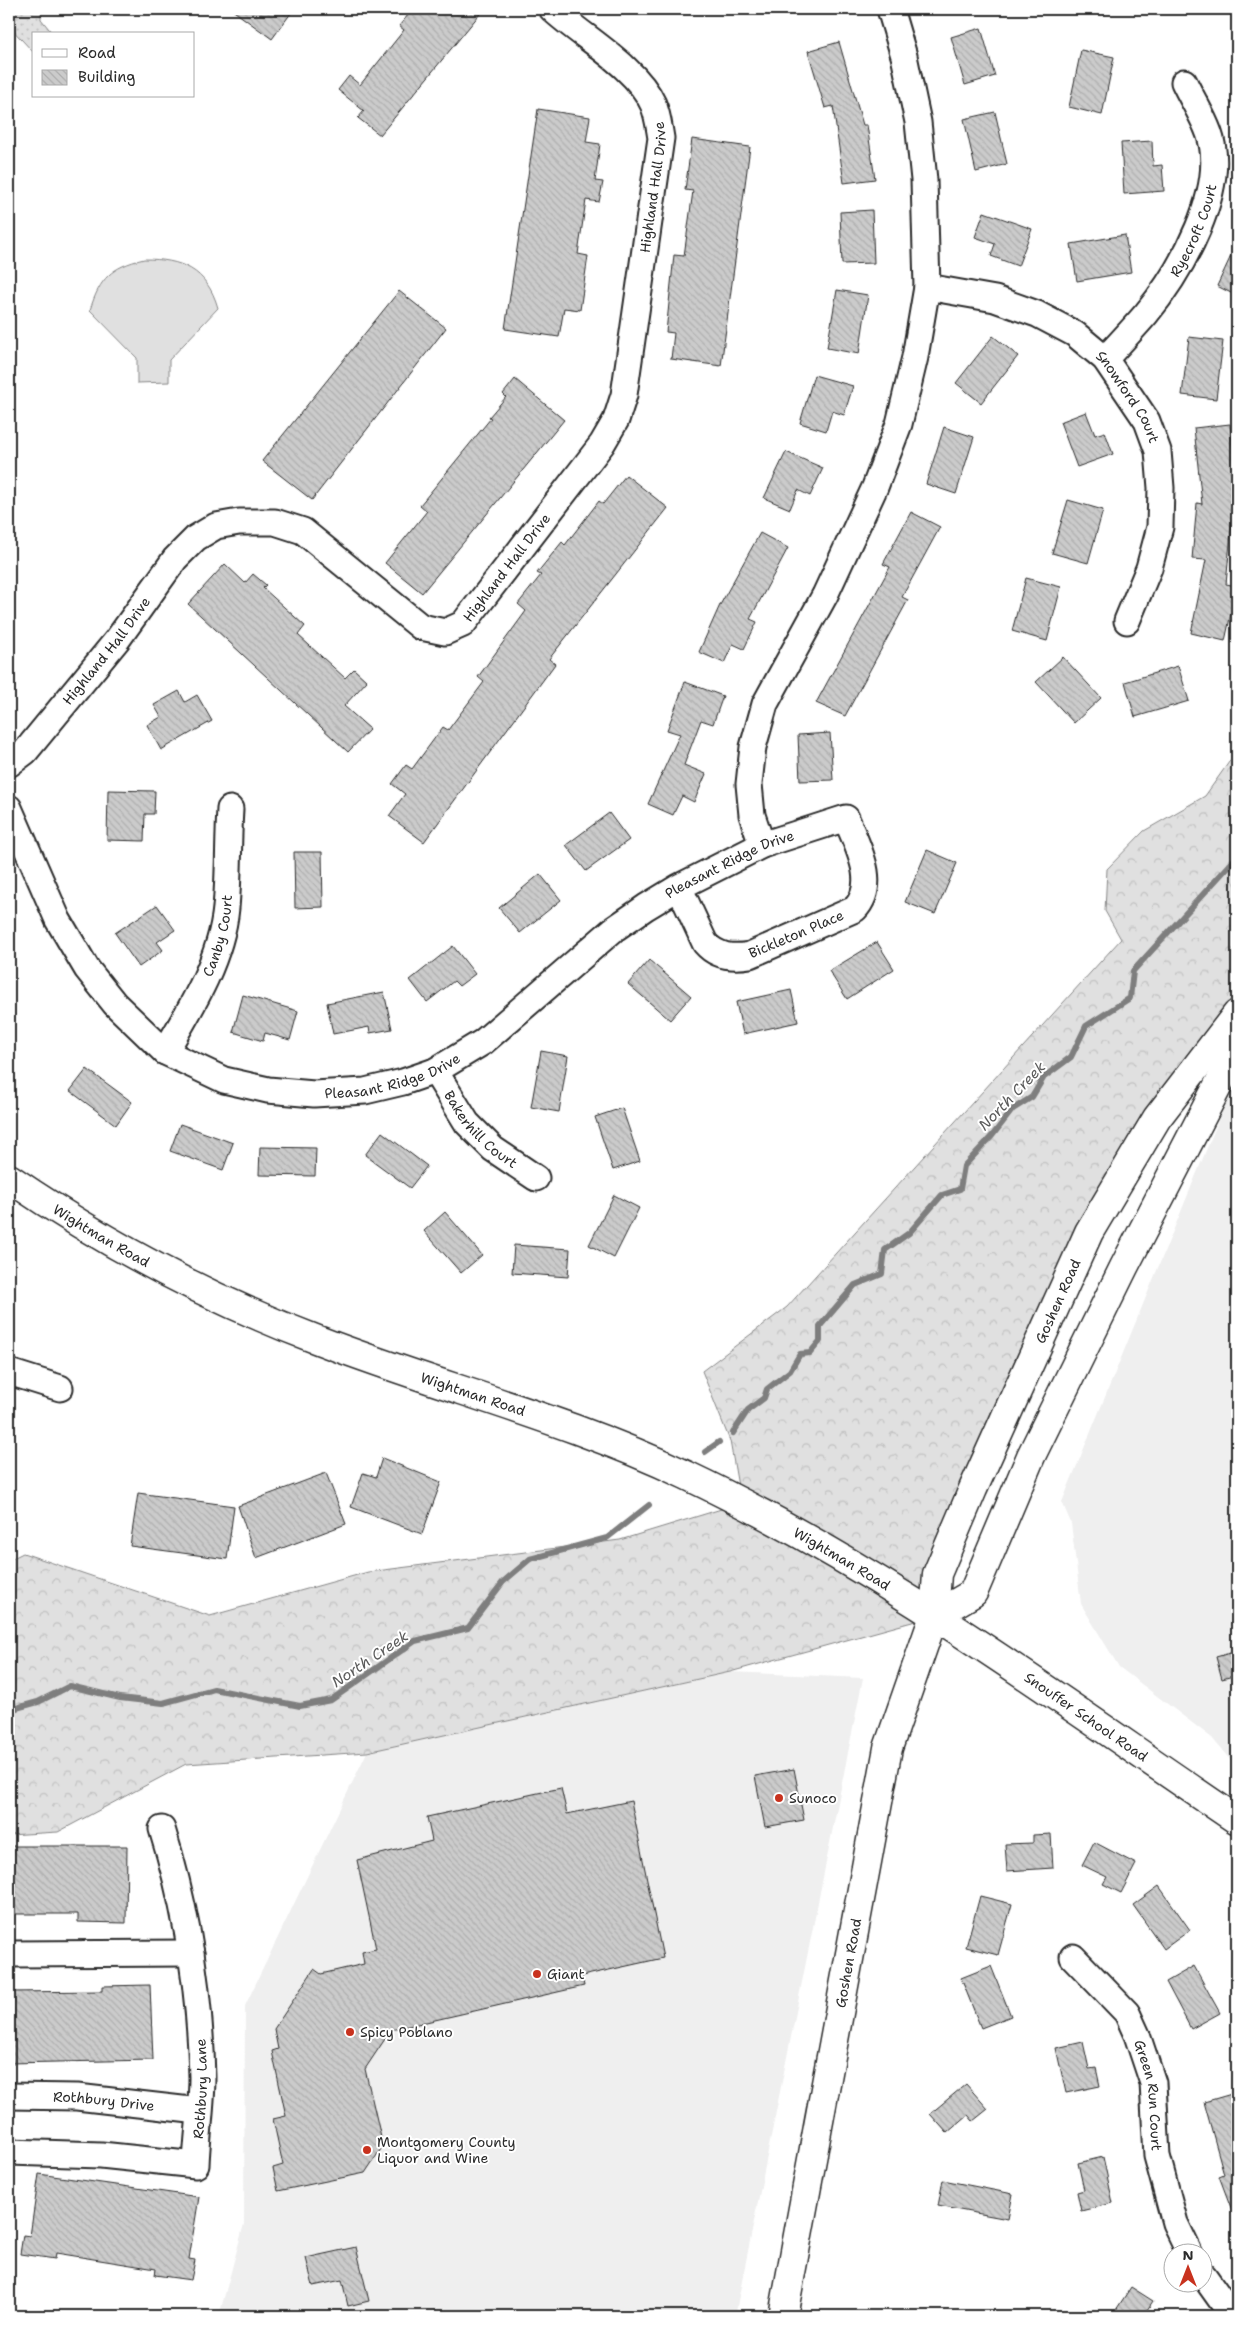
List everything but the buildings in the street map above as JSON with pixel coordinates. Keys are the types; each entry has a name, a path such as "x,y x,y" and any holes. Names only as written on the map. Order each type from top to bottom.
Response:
{"street":[{"name":"Highland Hall Drive","path":"9,764 25,752 117,640 174,559 196,538 216,526 239,522 274,522 303,531 421,627 445,632 463,624 602,444 616,420 624,395 661,138 659,121 647,92 608,53 552,9"},
{"path":"762,845 752,815 749,784 753,747 765,704 825,595 876,487 900,424 927,287 924,180 918,122 904,56 890,9"},
{"name":"Ryecroft Court","path":"1105,359 1147,313 1178,268 1196,232 1210,191 1214,165 1210,134 1184,82"},
{"name":"Snowford Court","path":"927,287 996,299 1037,314 1075,334 1105,359 1147,421 1158,451 1161,479 1160,527 1149,568 1127,621"},
{"name":"Pleasant Ridge Drive","path":"9,808 58,920 87,969 115,1004 165,1052 224,1080 268,1090 314,1094 365,1091 403,1082 435,1071 483,1042 614,929 679,887 762,845 846,818"},
{"name":"Canby Court","path":"165,1052 198,998 218,943 226,910 230,809"},
{"name":"Bickleton Place","path":"679,887 700,934 711,950 726,956 750,955 855,909 862,902 865,890 864,866 846,818"},
{"name":"Goshen Road","path":"783,2316 888,1748 934,1616 938,1574 973,1490 1089,1232 1157,1118 1237,1014"},
{"path":"934,1616 972,1593 1035,1447 1124,1267 1226,1070 1237,1042"},
{"name":"Bakerhill Court","path":"435,1071 467,1123 493,1149 536,1178"},
{"name":"Wightman Road","path":"9,1178 59,1212 121,1250 238,1308 319,1341 626,1448 686,1476 799,1532 934,1616"},
{"path":"9,1372 60,1388"},
{"name":"Snouffer School Road","path":"934,1616 1237,1820"},
{"name":"Rothbury Lane","path":"9,2152 101,2155 196,2165 202,2080 200,2040 191,1953 177,1876 162,1829"},
{"path":"9,1954 191,1953"},
{"name":"Green Run Court","path":"1073,1957 1127,2013 1137,2035 1153,2083 1157,2156 1175,2223 1184,2242"},
{"name":"Rothbury Drive","path":"9,2096 77,2097 199,2111"},
{"path":"1214,2290 1225,2306"}],"shaded area":[{"path":"1237,1075 1237,1768 1212,1738 1119,1667 1081,1604 1071,1523 1062,1502"},
{"path":"730,1672 863,1678 735,2316 219,2316 244,2224 245,2006 367,1752"}],"green space":[{"path":"9,9 41,9 41,19 51,32 32,32 32,51 9,26"},
{"path":"144,259 170,261 191,269 200,275 207,284 218,308 169,360 169,382 137,383 137,358 90,310 98,290 108,276 123,266"},
{"path":"1237,748 1237,1014 1089,1232 934,1616 730,1672 367,1752 186,1764 58,1832 9,1835 9,1560 23,1553 210,1616 368,1572 620,1540 741,1503 730,1441 702,1371 787,1307 1121,939 1105,911 1107,869 1144,831 1205,796"}],"waterway":[{"name":"North Creek","path":"733,1433 748,1410 764,1398 767,1389 790,1371 800,1354 810,1353 820,1341 820,1326 855,1285 882,1274 885,1250 909,1233 942,1195 960,1189 964,1166 992,1136 1013,1109 1032,1097 1044,1077 1071,1057 1086,1026 1130,998 1133,971 1237,857"},
{"name":"North Creek","path":"705,1452 719,1442"},
{"name":"North Creek","path":"9,1710 38,1702 70,1686 120,1698 163,1703 214,1689 300,1706 331,1700 415,1641 468,1628 503,1582 530,1559 607,1538 649,1505"}],"place":[{"name":"Sunoco","path":"779,1798"},
{"name":"Giant","path":"537,1974"},
{"name":"Spicy Poblano","path":"350,2032"},
{"name":"Montgomery County Liquor and Wine","path":"367,2150"}]}
